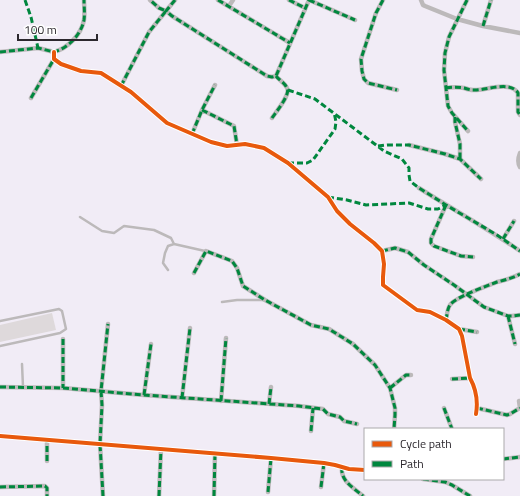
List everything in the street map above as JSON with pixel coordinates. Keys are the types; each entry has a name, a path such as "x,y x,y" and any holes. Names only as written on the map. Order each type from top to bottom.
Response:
{"street":[{"path":"0,52 38,48 54,52 58,51 73,40 79,31 84,20 84,0"},
{"path":"150,0 159,8 267,76 276,76"},
{"path":"121,86 150,32 175,0"},
{"path":"218,0 290,43"},
{"path":"229,6 233,0"},
{"path":"289,0 305,8"},
{"path":"276,76 309,0 355,20"},
{"path":"383,0 376,13 361,59 362,71 364,79 368,83 397,90"},
{"path":"421,0 425,6 457,19 520,33"},
{"path":"466,0 449,37 445,53 444,70 448,106 455,117 468,131"},
{"path":"483,26 491,0"},
{"path":"31,98 54,59 54,52"},
{"path":"54,59 61,64 81,71 101,73 130,92 168,123 192,134 211,142 227,146 245,144 264,148 288,163 328,197 337,211 350,224 374,243 382,252 384,264 384,285 417,310 430,312 459,329 476,332"},
{"path":"272,118 287,95 288,90 276,76"},
{"path":"192,134 215,85"},
{"path":"446,88 465,88 473,91 500,86 507,87 518,93 518,112 520,115"},
{"path":"202,110 234,126 237,145"},
{"path":"455,117 460,144 460,159"},
{"path":"409,145 460,159 481,179"},
{"path":"520,153 518,159 520,167"},
{"path":"419,188 520,251"},
{"path":"446,205 431,239 431,243 434,246 461,256 473,257"},
{"path":"503,239 514,221"},
{"path":"382,252 394,248 408,252 484,307 508,316 520,315"},
{"path":"194,273 206,251 232,261 237,268 243,286 311,325 329,329 353,344 375,365 390,388 396,415 394,428"},
{"path":"446,320 450,306 454,301 496,282 520,274"},
{"path":"508,316 515,344"},
{"path":"103,496 100,444 102,404 101,391 108,324"},
{"path":"182,398 190,328"},
{"path":"459,329 462,336 470,378 476,393 476,414"},
{"path":"221,401 226,338"},
{"path":"63,339 63,388"},
{"path":"144,395 151,344"},
{"path":"390,388 406,375 411,375"},
{"path":"452,379 470,378"},
{"path":"0,387 63,388 299,406 323,410 328,414 340,417 344,421 356,424"},
{"path":"269,404 271,387"},
{"path":"477,408 507,415 520,408 519,401"},
{"path":"311,431 313,408"},
{"path":"444,408 452,428"},
{"path":"0,436 271,458 324,463 349,469 364,470"},
{"path":"47,440 47,462"},
{"path":"159,496 161,449"},
{"path":"214,496 215,453"},
{"path":"504,459 520,457"},
{"path":"268,492 271,458"},
{"path":"322,487 324,463"},
{"path":"342,467 341,472 345,480 363,496"},
{"path":"430,480 445,482 470,496"},
{"path":"0,487 42,485 46,488 47,496"}],"lane":[{"path":"80,217 102,231 114,233 124,226 154,230 171,238 174,244"},
{"path":"168,270 163,263 168,246 174,244 206,251"},
{"path":"222,302 237,300 265,300"},
{"path":"0,321 59,308 62,311 66,329 60,333 0,346"},
{"path":"22,364 23,387"}],"building":[{"path":"52,313 56,330 0,342 0,325"}],"marked path":[{"path":"25,0 31,17 38,48"},
{"path":"0,52 38,48 54,52 69,44 77,36 82,26 84,20 84,0"},
{"path":"121,86 149,32 166,11 159,8 150,0"},
{"path":"175,0 166,11 172,16 267,76 272,77 276,76 309,0"},
{"path":"218,0 290,43"},
{"path":"289,0 305,8"},
{"path":"309,0 355,20"},
{"path":"383,0 376,13 361,59 362,71 364,79 368,83 397,90"},
{"path":"467,0 449,37 445,53 444,70 448,106 452,113 468,131"},
{"path":"483,26 491,0"},
{"path":"31,98 54,59"},
{"path":"272,118 285,99 288,91 285,85 276,76"},
{"path":"192,134 215,85"},
{"path":"446,88 460,87 478,90 509,87 518,93 518,112 520,115"},
{"path":"288,90 315,99 384,151 402,159 409,168 410,181 520,251"},
{"path":"202,110 234,126 237,145"},
{"path":"288,163 307,163 313,160 335,129 336,122 334,112"},
{"path":"455,117 460,144 460,159"},
{"path":"378,146 409,145 445,154 460,159 481,179"},
{"path":"328,197 366,205 409,203 428,209 438,209 446,205"},
{"path":"446,205 431,239 431,243 434,246 461,256 473,257"},
{"path":"503,239 514,221"},
{"path":"382,251 395,248 408,252 484,307 508,316 520,315"},
{"path":"194,273 206,251 232,261 237,268 243,286 311,325 329,329 353,344 375,365 390,388 395,408 394,428"},
{"path":"446,320 449,307 453,302 464,295 520,274"},
{"path":"508,316 515,344"},
{"path":"103,496 100,444 102,405 101,391 108,324"},
{"path":"182,398 190,328"},
{"path":"459,329 477,332"},
{"path":"221,401 226,338"},
{"path":"63,339 63,388"},
{"path":"144,395 151,344"},
{"path":"390,388 406,375 411,375"},
{"path":"452,379 470,378"},
{"path":"0,387 63,388 299,406 323,409 328,414 340,417 344,421 357,424"},
{"path":"269,404 271,387"},
{"path":"311,431 313,408"},
{"path":"444,408 452,428"},
{"path":"477,408 507,415 520,408"},
{"path":"47,440 47,461"},
{"path":"159,496 161,449"},
{"path":"214,496 215,453"},
{"path":"504,459 520,457"},
{"path":"268,492 271,458"},
{"path":"321,487 324,463"},
{"path":"342,467 345,480 363,496"},
{"path":"430,480 445,482 470,496"},
{"path":"0,487 45,486 47,488 47,496"}],"cycle path":[{"path":"54,52 54,59 61,64 81,71 101,73 131,92 167,123 211,142 227,146 245,144 264,148 288,163 328,197 337,211 382,251 384,264 383,285 417,310 430,312 459,329 462,336 470,378 476,396 476,414"},
{"path":"0,436 271,458 324,463 349,469 364,470"}]}
